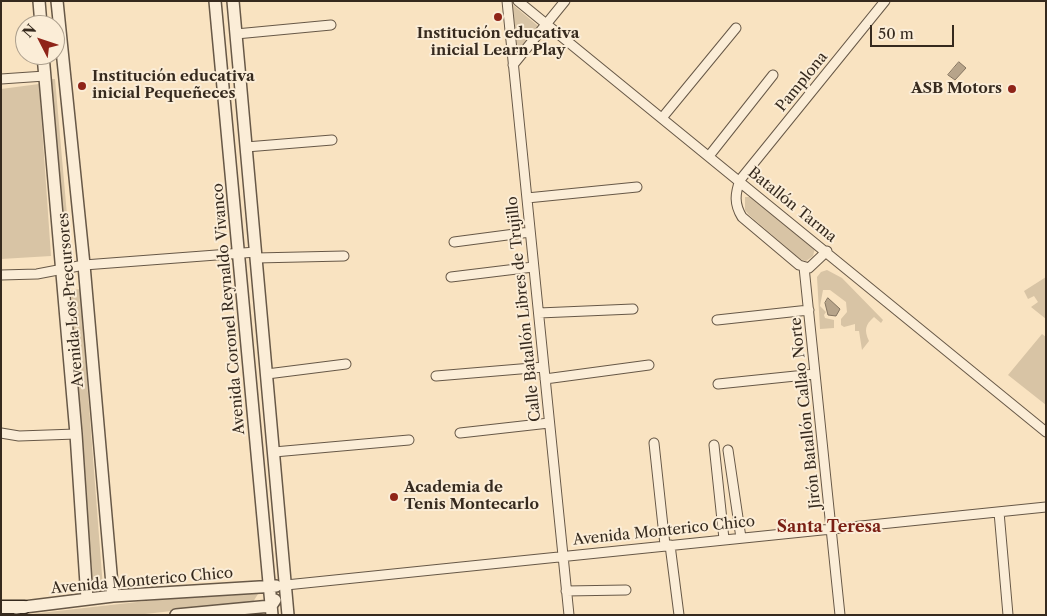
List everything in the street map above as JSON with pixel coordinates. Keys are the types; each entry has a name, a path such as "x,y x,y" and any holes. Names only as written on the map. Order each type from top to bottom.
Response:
{"main road":[{"path":"1,608 24,607"}],"street":[{"path":"39,1 40,15"},
{"name":"Avenida Los Precursores","path":"57,1 84,265 113,596"},
{"name":"Avenida Coronel Reynaldo Vivanco","path":"215,1 272,610"},
{"path":"233,1 288,615"},
{"name":"Calle Batallón Libres de Trujillo","path":"507,1 569,615"},
{"name":"Batallón Tarma","path":"518,1 545,25 827,251 1046,432"},
{"path":"513,65 564,1"},
{"name":"Pamplona","path":"740,180 885,1"},
{"path":"236,34 331,25"},
{"path":"662,118 736,28"},
{"path":"221,62 239,60"},
{"name":"Avenida Los Precursores","path":"44,65 76,434 87,599"},
{"path":"709,156 773,75"},
{"path":"1,79 45,76"},
{"path":"246,147 332,140"},
{"path":"740,180 735,199 742,217 804,267 814,265 827,251"},
{"path":"527,198 637,187"},
{"path":"454,242 530,232"},
{"path":"1,275 37,274 84,265 238,253 344,256"},
{"path":"450,277 533,267"},
{"name":"Jirón Batallón Callao Norte","path":"804,267 840,615"},
{"path":"539,313 633,309"},
{"path":"718,320 809,310"},
{"path":"267,374 346,364"},
{"path":"545,379 649,365"},
{"path":"436,376 544,367"},
{"path":"718,384 815,374"},
{"path":"460,433 549,423"},
{"path":"1,433 19,436 76,434"},
{"path":"274,452 409,440"},
{"path":"654,443 679,615"},
{"path":"714,445 724,539"},
{"path":"728,450 741,538"},
{"name":"Avenida Monterico Chico","path":"24,607 113,596 286,585 1046,507"},
{"path":"999,512 1008,615"},
{"path":"176,615 272,610 286,585"},
{"path":"566,591 626,590"}],"shaded area":[{"path":"512,4 538,26 518,50"},
{"path":"959,62 966,68 955,80 948,75"},
{"path":"51,79 55,79 70,249 64,250"},
{"path":"39,84 51,256 1,259 1,89"},
{"path":"745,197 752,197 815,248 813,256 806,261 800,259 749,215 745,210"},
{"path":"827,270 842,278 883,320 881,323 874,317 869,323 866,328 866,334 869,341 862,350 859,331 855,331 855,324 844,327 841,325 841,319 847,312 846,302 830,290 823,290 820,306 826,312 825,318 834,320 834,328 820,329 817,277 821,272"},
{"path":"1046,277 1046,319 1031,307 1038,302 1034,296 1028,299 1024,291"},
{"path":"80,289 103,588 93,589 71,290"},
{"path":"828,298 840,309 836,316 828,315 825,303"},
{"path":"1042,334 1046,337 1046,405 1008,375"},
{"path":"253,589 258,594 253,602 136,615 22,615"}],"place":[{"name":"Institución educativa inicial Learn Play","path":"498,17"},
{"name":"Institución educativa inicial Pequeñeces","path":"82,86"},
{"name":"ASB Motors","path":"1012,89"},
{"name":"Academia de Tenis Montecarlo","path":"394,497"}],"district":[{"name":"Santa Teresa","path":"829,527"}]}
